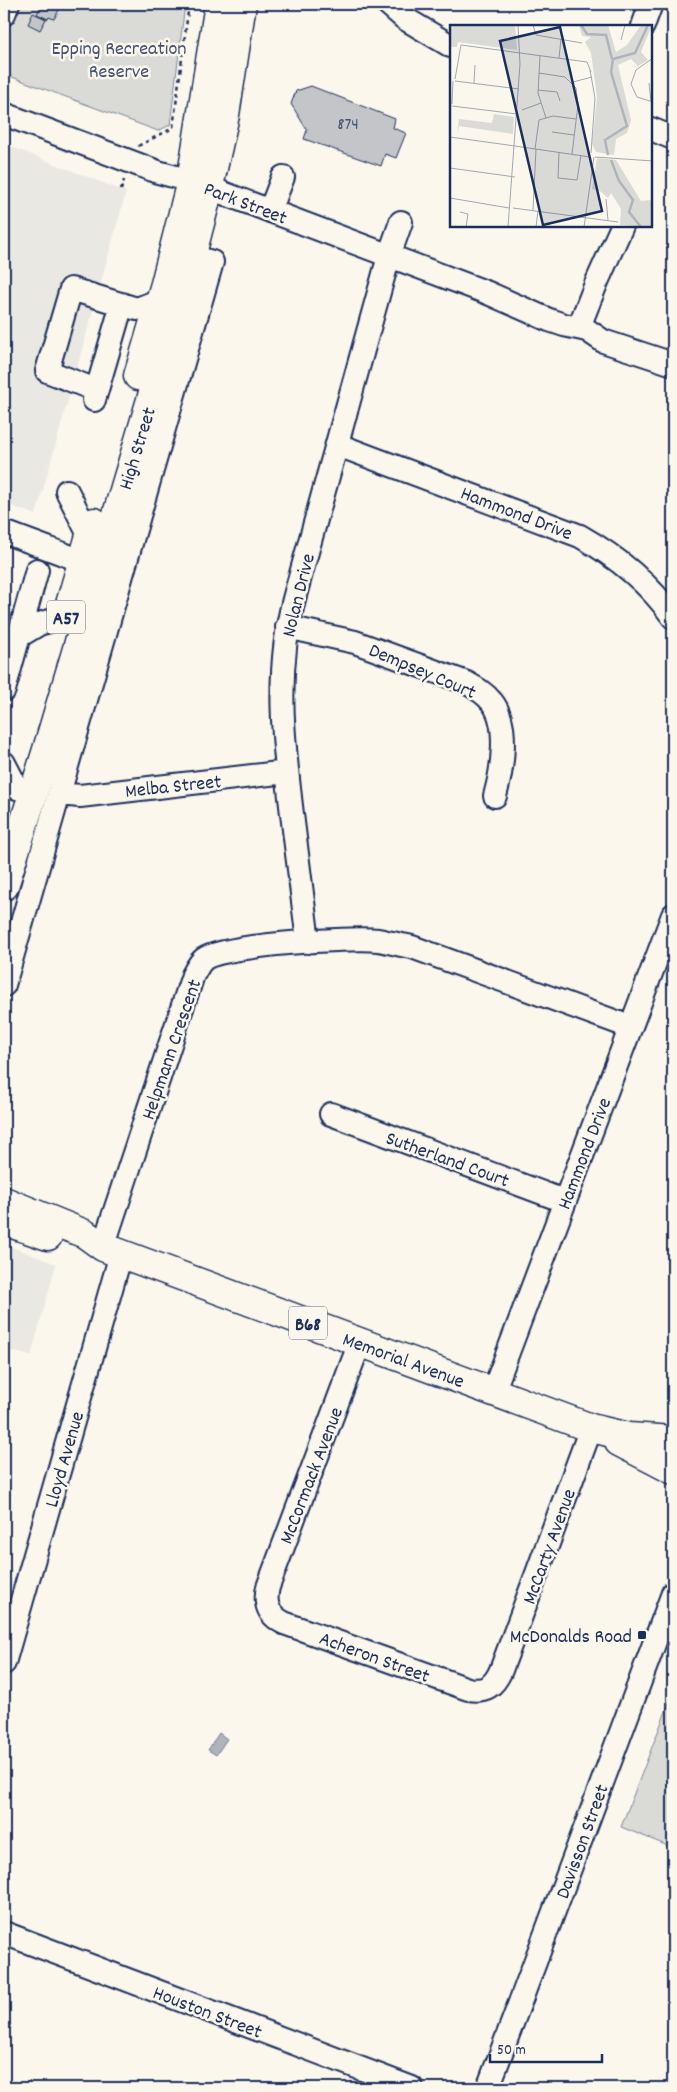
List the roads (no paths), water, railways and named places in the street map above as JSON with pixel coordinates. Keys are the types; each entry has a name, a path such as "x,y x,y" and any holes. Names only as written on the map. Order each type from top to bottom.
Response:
{"main road":[{"name":"High Street","path":"4,886 49,743 192,256 200,185 201,127 219,4"},
{"name":"High Street","path":"4,833 160,300 225,115 242,4"},
{"name":"Memorial Avenue","path":"4,1201 85,1234 112,1251"},
{"name":"Memorial Avenue","path":"4,1221 82,1246 112,1251 592,1428 629,1437 673,1440"},
{"name":"Memorial Avenue","path":"592,1428 673,1470"}],"street":[{"path":"4,14 8,4"},
{"path":"388,4 404,18 450,45"},
{"path":"643,25 651,4"},
{"name":"Park Street","path":"4,114 488,293 549,320 564,325 585,324 603,341 670,363"},
{"path":"270,211 283,177"},
{"name":"Nolan Drive","path":"308,942 287,772 281,683 286,627 389,256 401,222"},
{"path":"585,324 621,228"},
{"path":"4,986 212,262 192,256"},
{"path":"122,304 95,395 47,371 71,289 122,304 137,309 160,300"},
{"name":"Hammond Drive","path":"338,445 580,536 611,554 646,583 673,617"},
{"path":"4,532 86,549 67,490"},
{"path":"4,690 37,570"},
{"path":"19,636 39,624 67,616"},
{"name":"Dempsey Court","path":"286,627 374,648 467,683 480,691 492,702 499,715 502,731 502,772 495,796"},
{"path":"4,763 17,788"},
{"name":"Melba Street","path":"59,794 80,796 287,772"},
{"path":"4,914 26,910"},
{"name":"Hammond Drive","path":"493,1392 673,915"},
{"name":"Helpmann Crescent","path":"112,1251 191,982 202,960 218,952 345,939 378,940 412,947 630,1027"},
{"name":"Sutherland Court","path":"331,1114 564,1202"},
{"name":"Lloyd Avenue","path":"4,1663 112,1251"},
{"name":"McCormack Avenue","path":"268,1609 266,1598 268,1587 360,1342"},
{"name":"McCarty Avenue","path":"488,1688 497,1680 501,1670 592,1428"},
{"name":"Davisson Street","path":"488,2088 673,1593"},
{"name":"Acheron Street","path":"268,1609 274,1618 293,1626 468,1689 479,1691 488,1688"},
{"name":"Houston Street","path":"4,1933 412,2088"}],"place":[{"name":"McDonalds Road","path":"642,1635"}],"park label":[{"name":"Epping Recreation Reserve","path":"119,58"}]}
